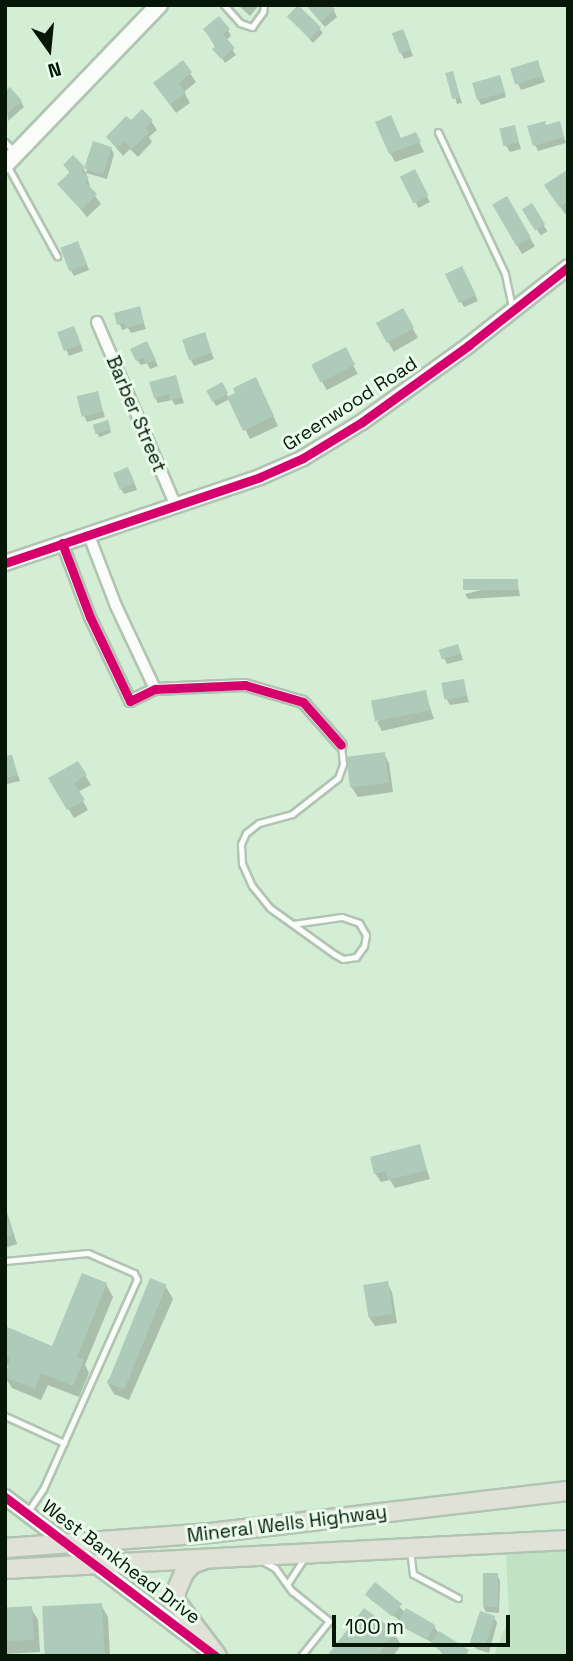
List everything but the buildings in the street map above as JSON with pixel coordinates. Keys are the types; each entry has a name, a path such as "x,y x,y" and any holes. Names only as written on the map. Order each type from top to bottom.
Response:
{"main road":[{"path":"8,156 159,5"},
{"name":"Mineral Wells Highway","path":"5,1548 210,1533 568,1490"},
{"name":"Mineral Wells Highway","path":"5,1569 568,1540"},
{"path":"205,1559 192,1564 184,1573 178,1582 176,1602 216,1656"}],"street":[{"name":"Greenwood Road","path":"5,563 260,477 303,458 362,422 568,267"},
{"name":"Barber Street","path":"97,323 176,506"},
{"path":"88,533 116,606 155,689"},
{"path":"62,544 90,617 130,701 155,689 245,685 303,702 341,745"},
{"name":"West Bankhead Drive","path":"5,1497 216,1656"}],"lane":[{"path":"225,5 240,23 252,27 264,5"},
{"path":"438,132 505,274 512,311"},
{"path":"8,156 57,256"},
{"path":"293,924 342,917 359,923 366,934 364,946 356,957 343,959 270,908 252,886 242,864 241,844 246,833 259,823 292,814 338,778 343,764 341,745"},
{"path":"5,1261 88,1253 134,1273 137,1279 43,1489 27,1513"},
{"path":"5,1416 64,1443"},
{"path":"410,1547 413,1574 458,1598"},
{"path":"288,1583 297,1565 319,1552"},
{"path":"249,1556 275,1568 292,1591 329,1620 301,1656"}],"green space":[{"path":"568,1549 568,1656 494,1656 509,1617 506,1552"}],"cycle path":[{"path":"5,563 260,477 303,458 362,422 469,345 568,267"},
{"path":"62,543 90,617 130,701 155,689 245,685 303,702 341,745"},
{"path":"5,1497 215,1656"}]}
